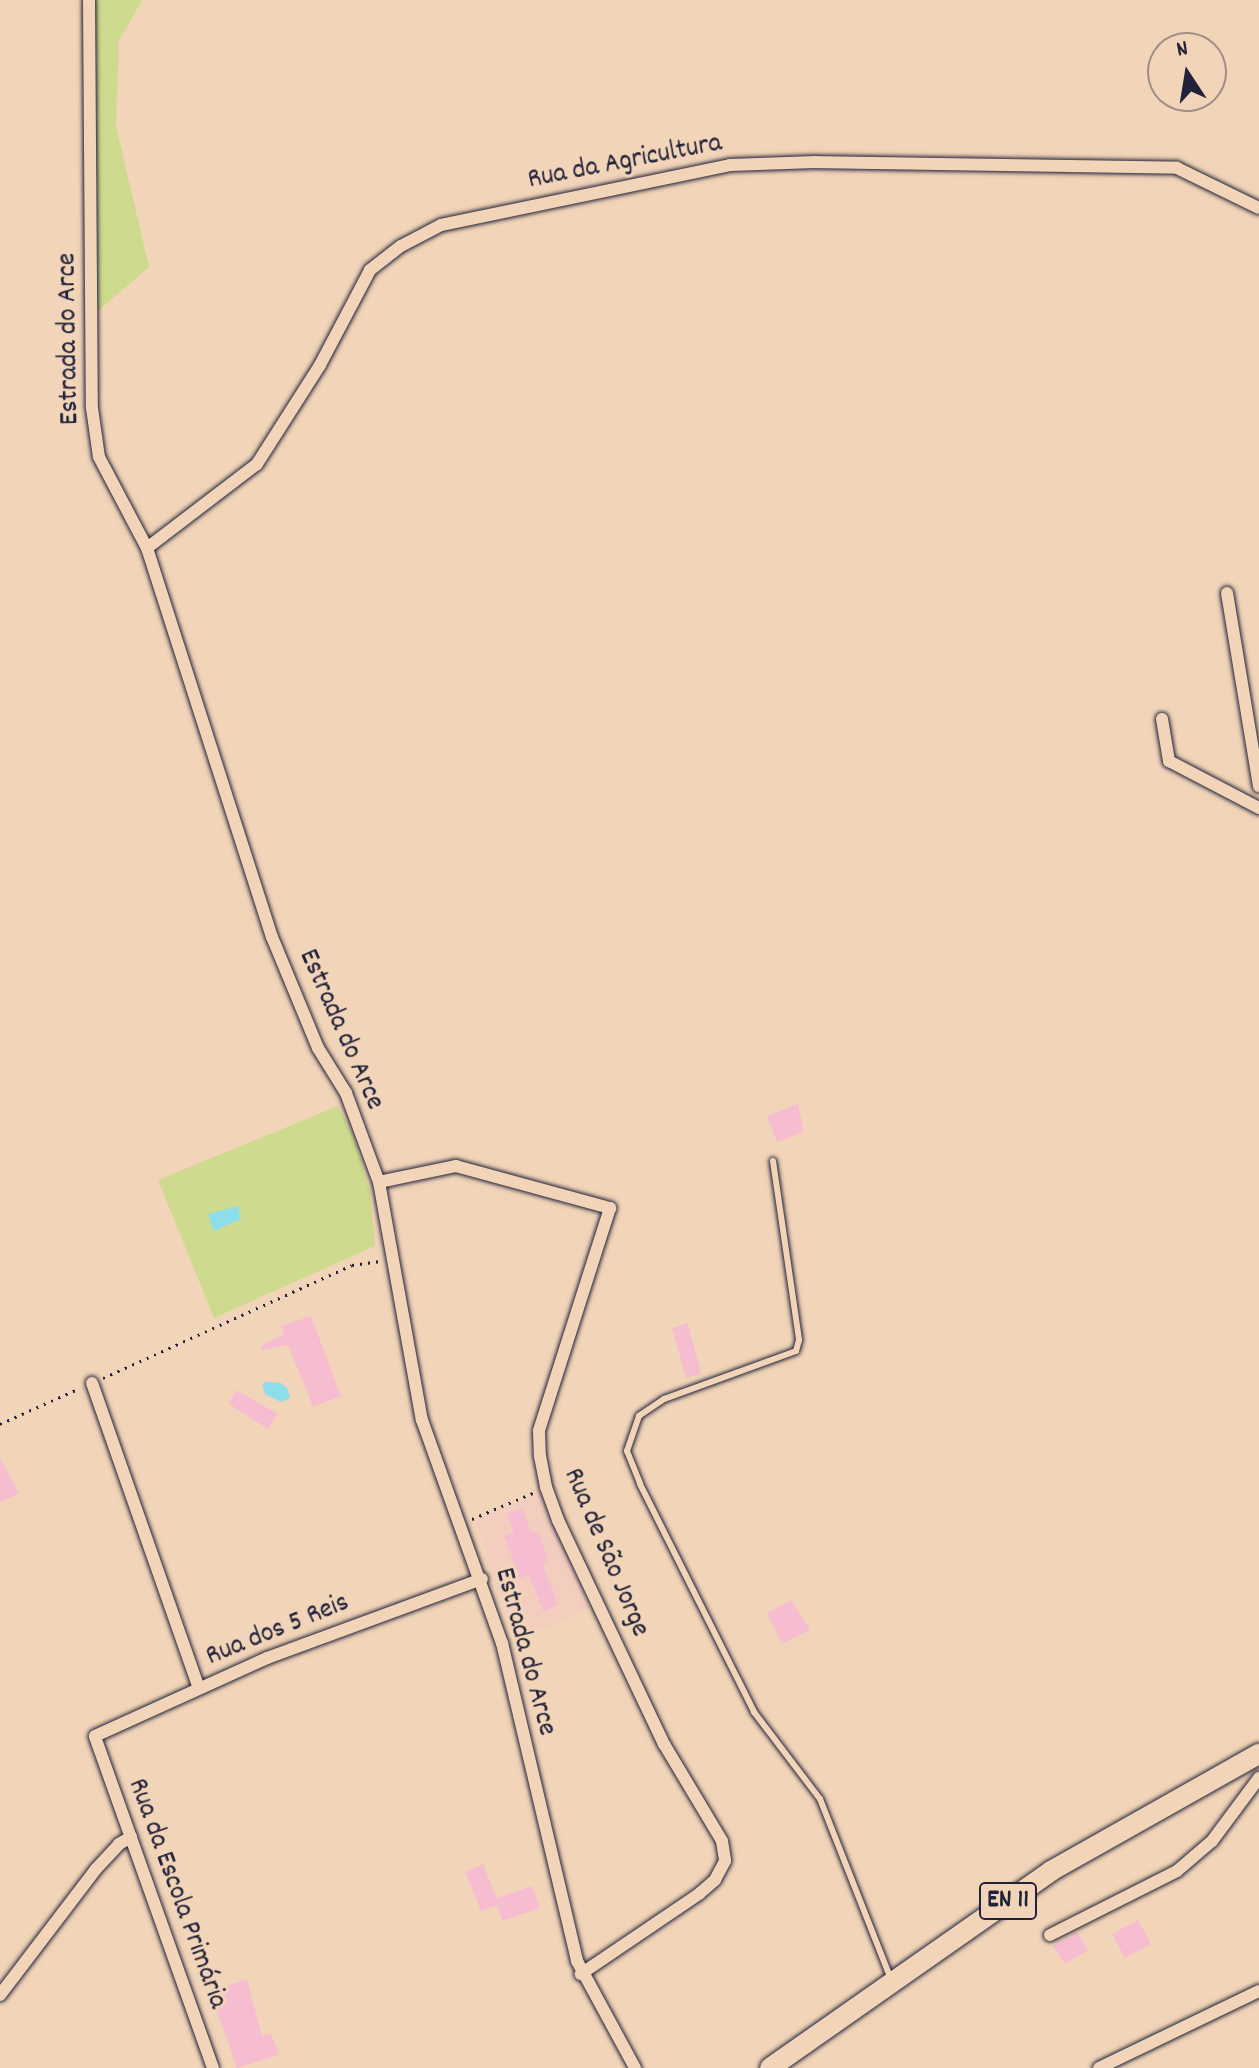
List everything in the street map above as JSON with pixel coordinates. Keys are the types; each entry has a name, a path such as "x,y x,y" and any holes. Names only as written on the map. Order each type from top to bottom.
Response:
{"main road":[{"name":"EN 11","path":"770,2068 1051,1871 1257,1766"}],"street":[{"name":"Estrada do Arce","path":"89,0 92,408 99,457 147,548 272,937 318,1048 346,1093 379,1182 422,1420 462,1523 502,1643 581,1974 635,2068"},
{"name":"Rua da Agricultura","path":"147,548 257,464 320,365 370,270 401,246 441,225 730,165 815,162 1177,168 1259,208"},
{"path":"1227,593 1259,786"},
{"path":"1162,719 1169,761 1259,808"},
{"name":"Rua de São Jorge","path":"379,1182 456,1166 610,1208 539,1431 546,1487 664,1744 722,1841 725,1861 715,1880 699,1894 581,1974"},
{"path":"92,1383 199,1688"},
{"name":"Rua dos 5 Reis","path":"95,1736 267,1658 482,1579"},
{"name":"Rua da Escola Primária","path":"95,1736 211,2063"},
{"path":"1050,1935 1177,1871 1212,1841 1257,1766"},
{"path":"0,1995 96,1869 131,1837"},
{"path":"1099,2068 1259,1991"},
{"path":"199,2068 211,2063"}],"lane":[{"path":"773,1161 799,1340 796,1351 664,1399 639,1416 627,1451 640,1484 754,1712 820,1799 893,1982"}],"path":[{"path":"0,1424 352,1265 394,1259"},
{"path":"462,1523 546,1487"}],"shaded area":[{"path":"540,1493 590,1607 516,1642 475,1520"}],"green space":[{"path":"89,0 142,0 119,41 116,126 149,267 91,317"},
{"path":"338,1106 355,1140 370,1192 375,1246 214,1318 158,1180"}],"water":[{"path":"238,1206 241,1219 214,1231 208,1214"},
{"path":"265,1382 281,1383 288,1389 290,1398 281,1402 265,1394 262,1385"}],"building":[{"path":"798,1104 804,1132 777,1142 767,1116"},
{"path":"311,1316 341,1396 313,1407 288,1345 262,1350 261,1346 284,1334 281,1326"},
{"path":"688,1323 701,1374 686,1378 672,1328"},
{"path":"236,1390 278,1414 268,1429 229,1404"},
{"path":"0,1458 19,1493 0,1503"},
{"path":"522,1508 531,1532 539,1534 548,1559 543,1565 558,1605 543,1611 529,1575 520,1578 504,1536 514,1533 507,1513"},
{"path":"792,1600 810,1630 782,1644 767,1613"},
{"path":"483,1864 497,1898 532,1886 540,1908 502,1921 497,1905 481,1911 465,1872"},
{"path":"1138,1920 1151,1944 1125,1958 1112,1934"},
{"path":"1077,1932 1088,1950 1065,1964 1053,1946"},
{"path":"247,1979 262,2036 271,2033 279,2055 237,2068 210,1992"}]}
